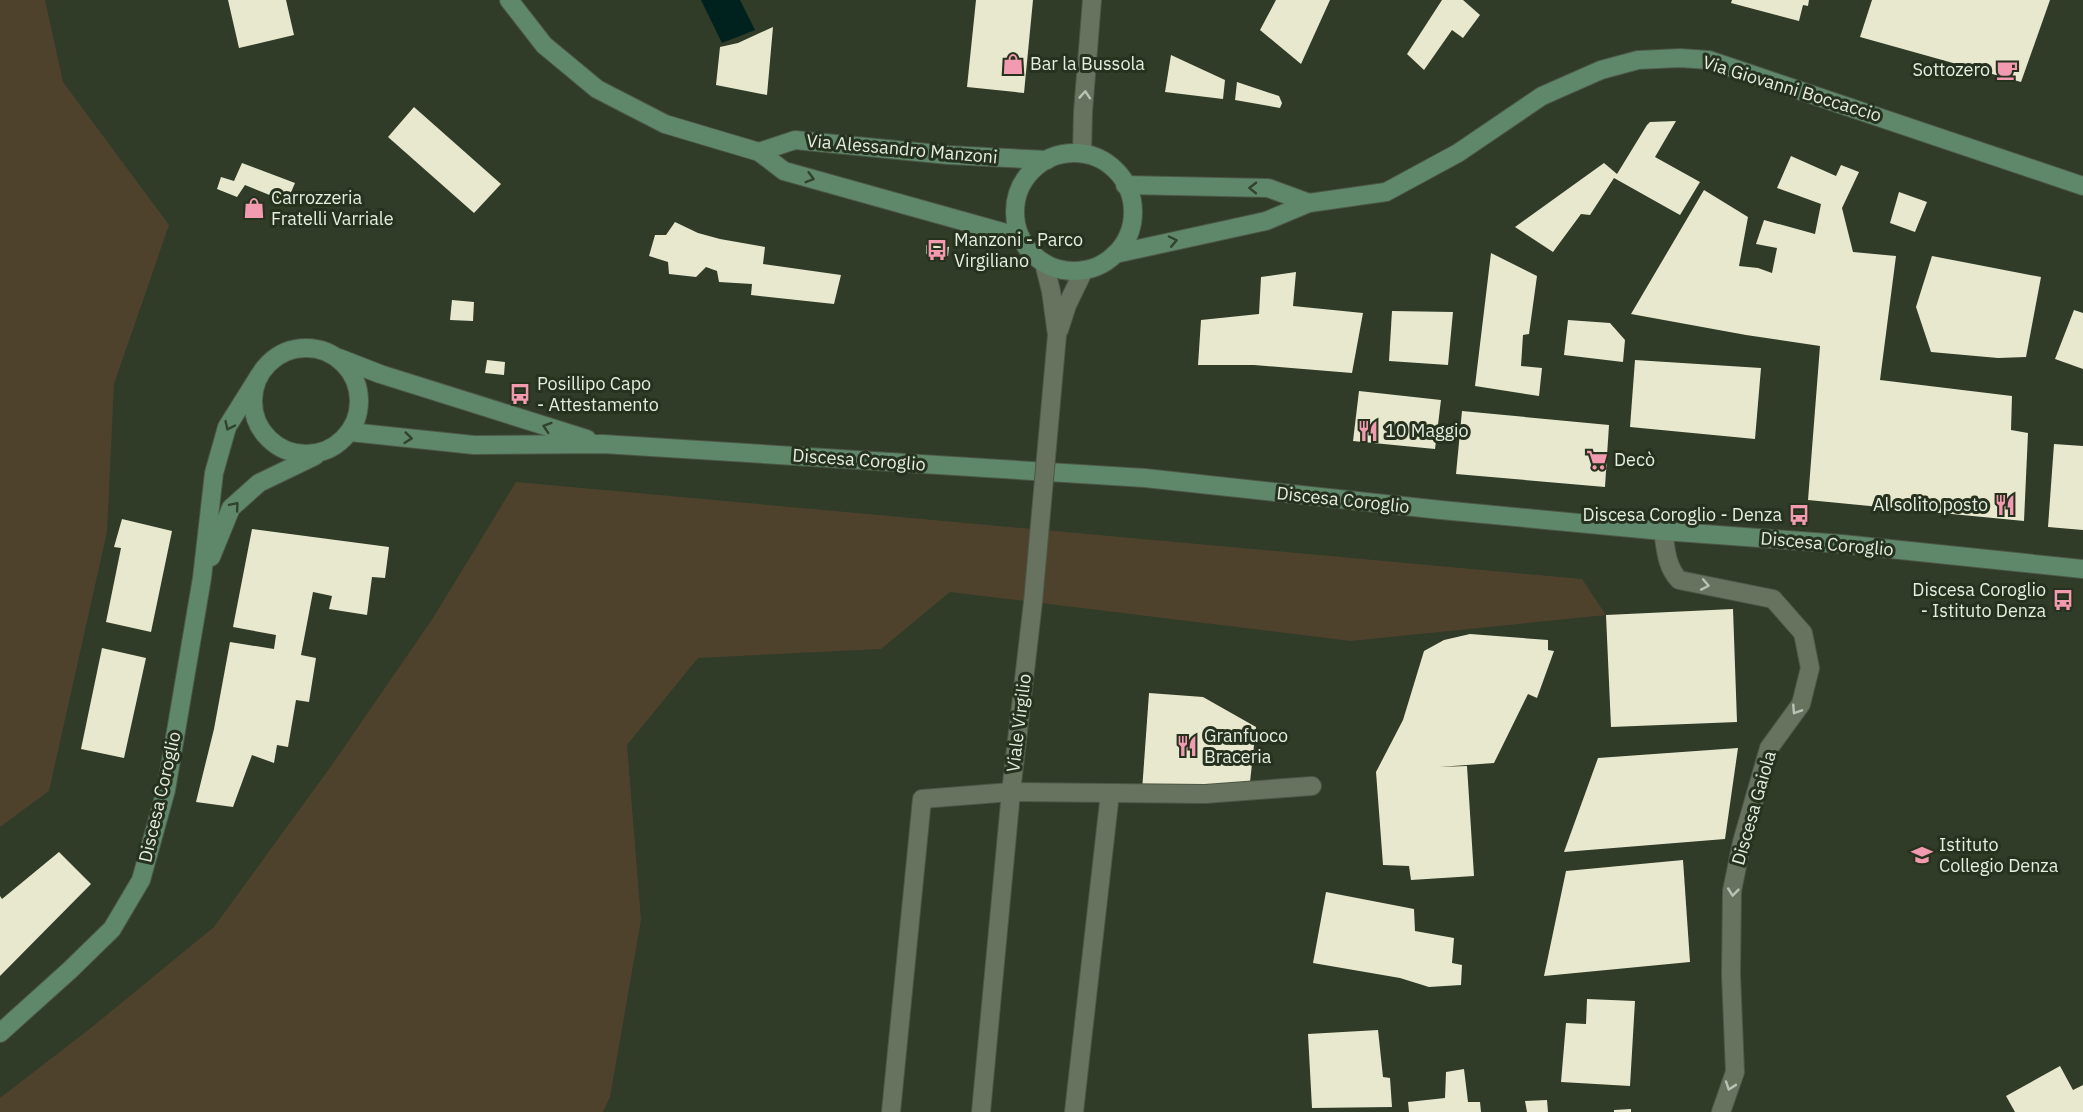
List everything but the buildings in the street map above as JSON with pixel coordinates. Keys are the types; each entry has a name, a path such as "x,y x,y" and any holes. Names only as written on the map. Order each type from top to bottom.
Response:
{"street":[{"name":"Via Alessandro Manzoni","path":"509,0 544,45 597,88 665,124 759,152 784,171 1020,237"},
{"path":"1083,153 1083,112 1092,0"},
{"name":"Via Giovanni Boccaccio","path":"1115,254 1266,221 1309,203 1386,192 1458,153 1542,96 1601,69 1638,60 1680,58 1708,60 2083,186"},
{"name":"Via Alessandro Manzoni","path":"759,152 795,141 948,155 1047,160"},
{"path":"1083,153 1102,159 1118,172 1131,196 1133,217 1128,237 1115,254 1103,263 1084,270 1063,270 1044,263 1028,250 1020,237 1015,217 1016,197 1025,178 1040,163 1058,154 1083,153"},
{"name":"Via Giovanni Boccaccio","path":"1125,185 1268,188 1309,203"},
{"name":"Viale Virgilio","path":"981,1112 1011,792 1033,602 1057,334 1051,291 1044,263"},
{"name":"Viale Virgilio","path":"1057,334 1067,305 1084,270"},
{"path":"301,348 318,349 334,356 347,368 356,382 359,399 357,416 350,432 338,444 323,452 305,455 286,452 271,442 259,429 253,412 252,393 259,376 270,361 285,352 301,348"},
{"name":"Discesa Coroglio","path":"334,356 380,374 603,444"},
{"name":"Discesa Coroglio","path":"0,1033 70,970 112,928 141,880 166,790 202,578 214,473 227,427 259,376"},
{"name":"Discesa Coroglio","path":"350,432 474,445 603,444 1145,478 1441,510 1663,531 1842,544 2083,569"},
{"name":"Discesa Coroglio","path":"202,578 231,508 259,483 323,452"},
{"name":"Discesa Gaiola","path":"1663,531 1671,571 1679,580 1773,599 1803,633 1810,668 1801,704 1769,748 1742,842 1732,891 1731,974 1734,1072 1720,1112"},
{"path":"891,1112 922,800 1011,792 1205,794 1311,786"},
{"path":"1074,1112 1110,793"}],"shaded area":[{"path":"0,0 45,0 63,82 169,225 114,384 107,532 49,791 0,827"},
{"path":"516,482 1582,579 1606,615 1351,641 950,592 881,649 698,658 627,745 641,920 610,1097 603,1112 0,1112 0,1098 92,1027 214,927 334,762 433,618"}],"water":[{"path":"701,0 740,0 755,30 722,43"}],"place":[{"name":"Bar la Bussola","path":"1013,64"},
{"name":"Sottozero","path":"2007,70"},
{"name":"Carrozzeria Fratelli Varriale","path":"254,208"},
{"name":"Manzoni - Parco Virgiliano","path":"937,250"},
{"name":"Posillipo Capo - Attestamento","path":"520,394"},
{"name":"10 Maggio","path":"1368,431"},
{"name":"Decò","path":"1597,460"},
{"name":"Al solito posto","path":"2005,505"},
{"name":"Discesa Coroglio - Denza","path":"1799,515"},
{"name":"Discesa Coroglio - Istituto Denza","path":"2063,600"},
{"name":"Granfuoco Braceria","path":"1187,746"},
{"name":"Istituto Collegio Denza","path":"1922,855"}]}
